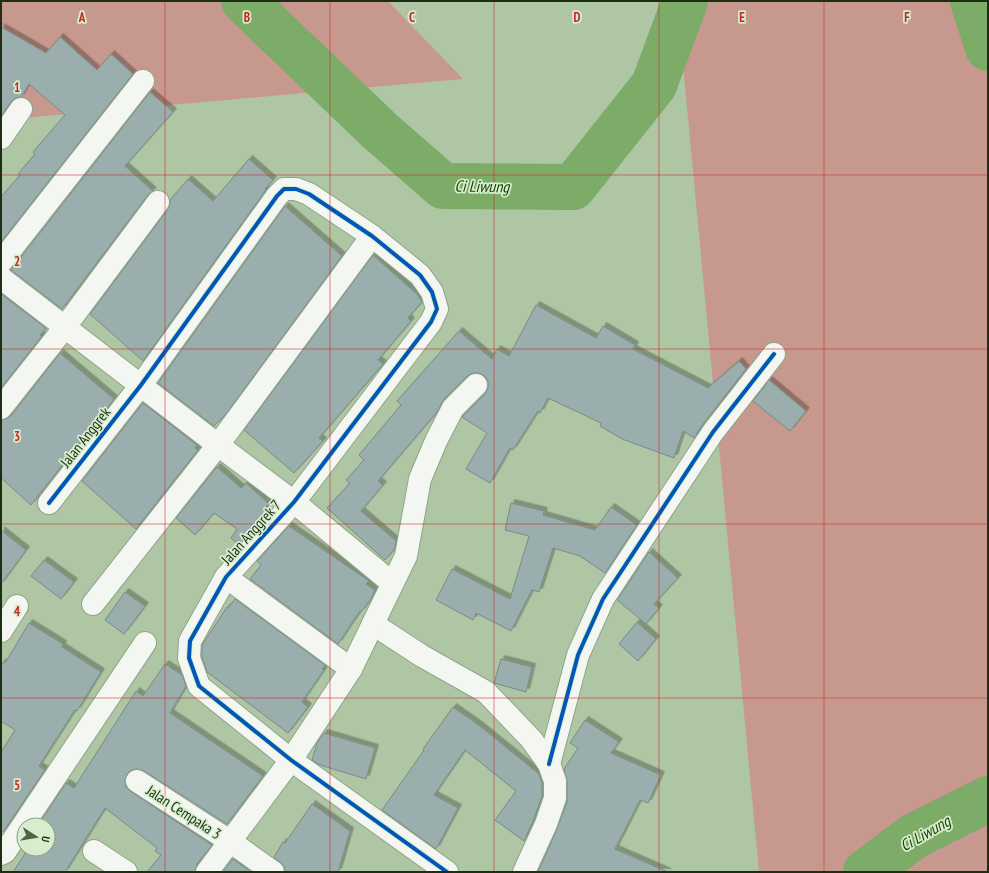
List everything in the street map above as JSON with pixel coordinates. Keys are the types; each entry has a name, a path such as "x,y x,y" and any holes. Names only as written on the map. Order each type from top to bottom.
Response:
{"street":[{"path":"1,262 143,81"},
{"path":"1,138 21,109"},
{"name":"Jalan Anggrek","path":"49,503 141,385 277,196 284,190 296,189 309,194 372,236"},
{"path":"1,408 65,327 158,202"},
{"path":"93,604 218,445 372,236"},
{"name":"Jalan Anggrek 7","path":"291,760 200,686 189,658 190,641 226,578 294,502 431,322 437,309 432,292 420,275 372,236"},
{"path":"1,278 294,502 392,583"},
{"path":"549,764 578,655 603,599 713,432 774,354"},
{"path":"207,872 291,760 351,669 406,556 420,479 436,441 453,408 476,385"},
{"path":"226,578 351,669"},
{"path":"1,631 17,606"},
{"path":"373,624 422,656 486,692 531,739 549,764 555,781 554,798 546,824 524,872"},
{"path":"1,854 6,852 144,643"},
{"path":"291,760 446,872"},
{"name":"Jalan Cempaka 3","path":"137,781 231,842 273,872"},
{"path":"94,851 126,872"}],"shaded area":[{"path":"1,1 388,1 463,79 1,120"},
{"path":"677,1 988,1 988,872 759,872"}],"building":[{"path":"1,27 46,53 60,37 97,70 111,54 133,74 1,242 1,197 20,175 18,174 35,154 33,152 65,115 29,84 21,97 15,98 1,116"},
{"path":"150,92 173,112 125,166 153,191 148,195 62,309 11,270"},
{"path":"249,159 273,180 265,189 266,190 143,361 90,314 168,209 170,200 188,179 213,201"},
{"path":"285,206 342,256 226,414 214,426 158,383"},
{"path":"373,255 418,295 422,302 408,318 411,321 378,360 383,364 319,438 323,441 294,473 244,430"},
{"path":"1,294 46,328 40,335 42,336 1,388"},
{"path":"536,305 596,338 603,326 635,345 633,349 708,388 739,361 746,369 703,424 694,438 683,431 674,458 622,439 600,426 601,423 548,398 540,413 538,411 513,450 510,448 490,483 466,469 487,433 462,417 485,394 488,388 488,381 485,376 479,373 472,373 467,376 444,399 437,412 378,481 383,485 361,511 396,541 395,548 385,560 327,508 350,483 346,480 364,460 359,455 401,405 397,401 459,331 492,359 497,349 509,356"},
{"path":"60,353 114,399 31,505 1,478 1,420 11,416"},
{"path":"769,380 806,411 790,431 753,401"},
{"path":"143,403 197,445 195,448 198,450 136,529 82,481"},
{"path":"217,467 241,488 246,483 269,504 264,509 268,512 239,545 231,538 237,529 214,513 195,535 176,518"},
{"path":"511,503 544,511 543,515 595,530 611,507 637,525 605,573 580,556 553,548 539,592 532,590 511,631 476,613 473,620 436,600 452,569 510,599 529,536 505,530"},
{"path":"289,526 369,581 366,584 375,590 371,599 361,612 360,611 338,644 250,579 261,565 257,561"},
{"path":"1,530 26,550 1,584"},
{"path":"649,552 678,578 654,604 659,608 646,624 617,600"},
{"path":"44,560 74,582 61,599 31,576"},
{"path":"125,592 145,606 124,634 105,620"},
{"path":"235,599 325,665 322,669 324,670 302,702 308,707 288,733 207,672 202,656 202,645 227,607 229,607"},
{"path":"637,622 656,639 638,661 619,644"},
{"path":"29,623 63,644 62,647 101,672 77,711 75,710 39,766 45,770 3,832 1,831 1,752 15,730 1,721 1,663 5,663"},
{"path":"501,659 532,667 526,692 494,683"},
{"path":"165,664 182,675 186,686 170,713 263,776 227,824 144,771 137,769 132,770 127,774 125,781 126,787 130,791 212,845 197,864 195,872 147,872 161,855 155,851 157,848 105,808 65,872 13,872 23,857 56,857 56,817 43,817 66,783 74,788 136,691 143,696"},
{"path":"453,707 480,726 539,774 542,783 542,796 524,841 495,820 516,791 465,750 434,795 458,808 436,849 382,810"},
{"path":"585,720 619,742 611,753 661,775 648,803 640,800 615,849 668,872 538,872 567,802 567,781 564,769 578,748 570,743"},
{"path":"324,733 375,748 366,779 320,765 312,760 317,743"},
{"path":"312,804 350,831 338,872 285,872 284,866 274,857 283,842 285,843"},
{"path":"233,859 251,872 223,872"}],"waterway":[{"name":"Ci Liwung","path":"244,1 380,131 443,186 573,187 654,85 685,1"},
{"name":"Ci Liwung","path":"973,1 988,48"},
{"name":"Ci Liwung","path":"866,872 914,836 988,799"}],"cycle path":[{"path":"49,503 141,385 277,196 284,189 296,189 309,194 372,236 420,275 432,292 437,309 431,322 294,502 226,577 190,641 189,658 199,686 291,760 447,872"},
{"path":"549,764 578,655 603,599 713,432 774,354"}]}
